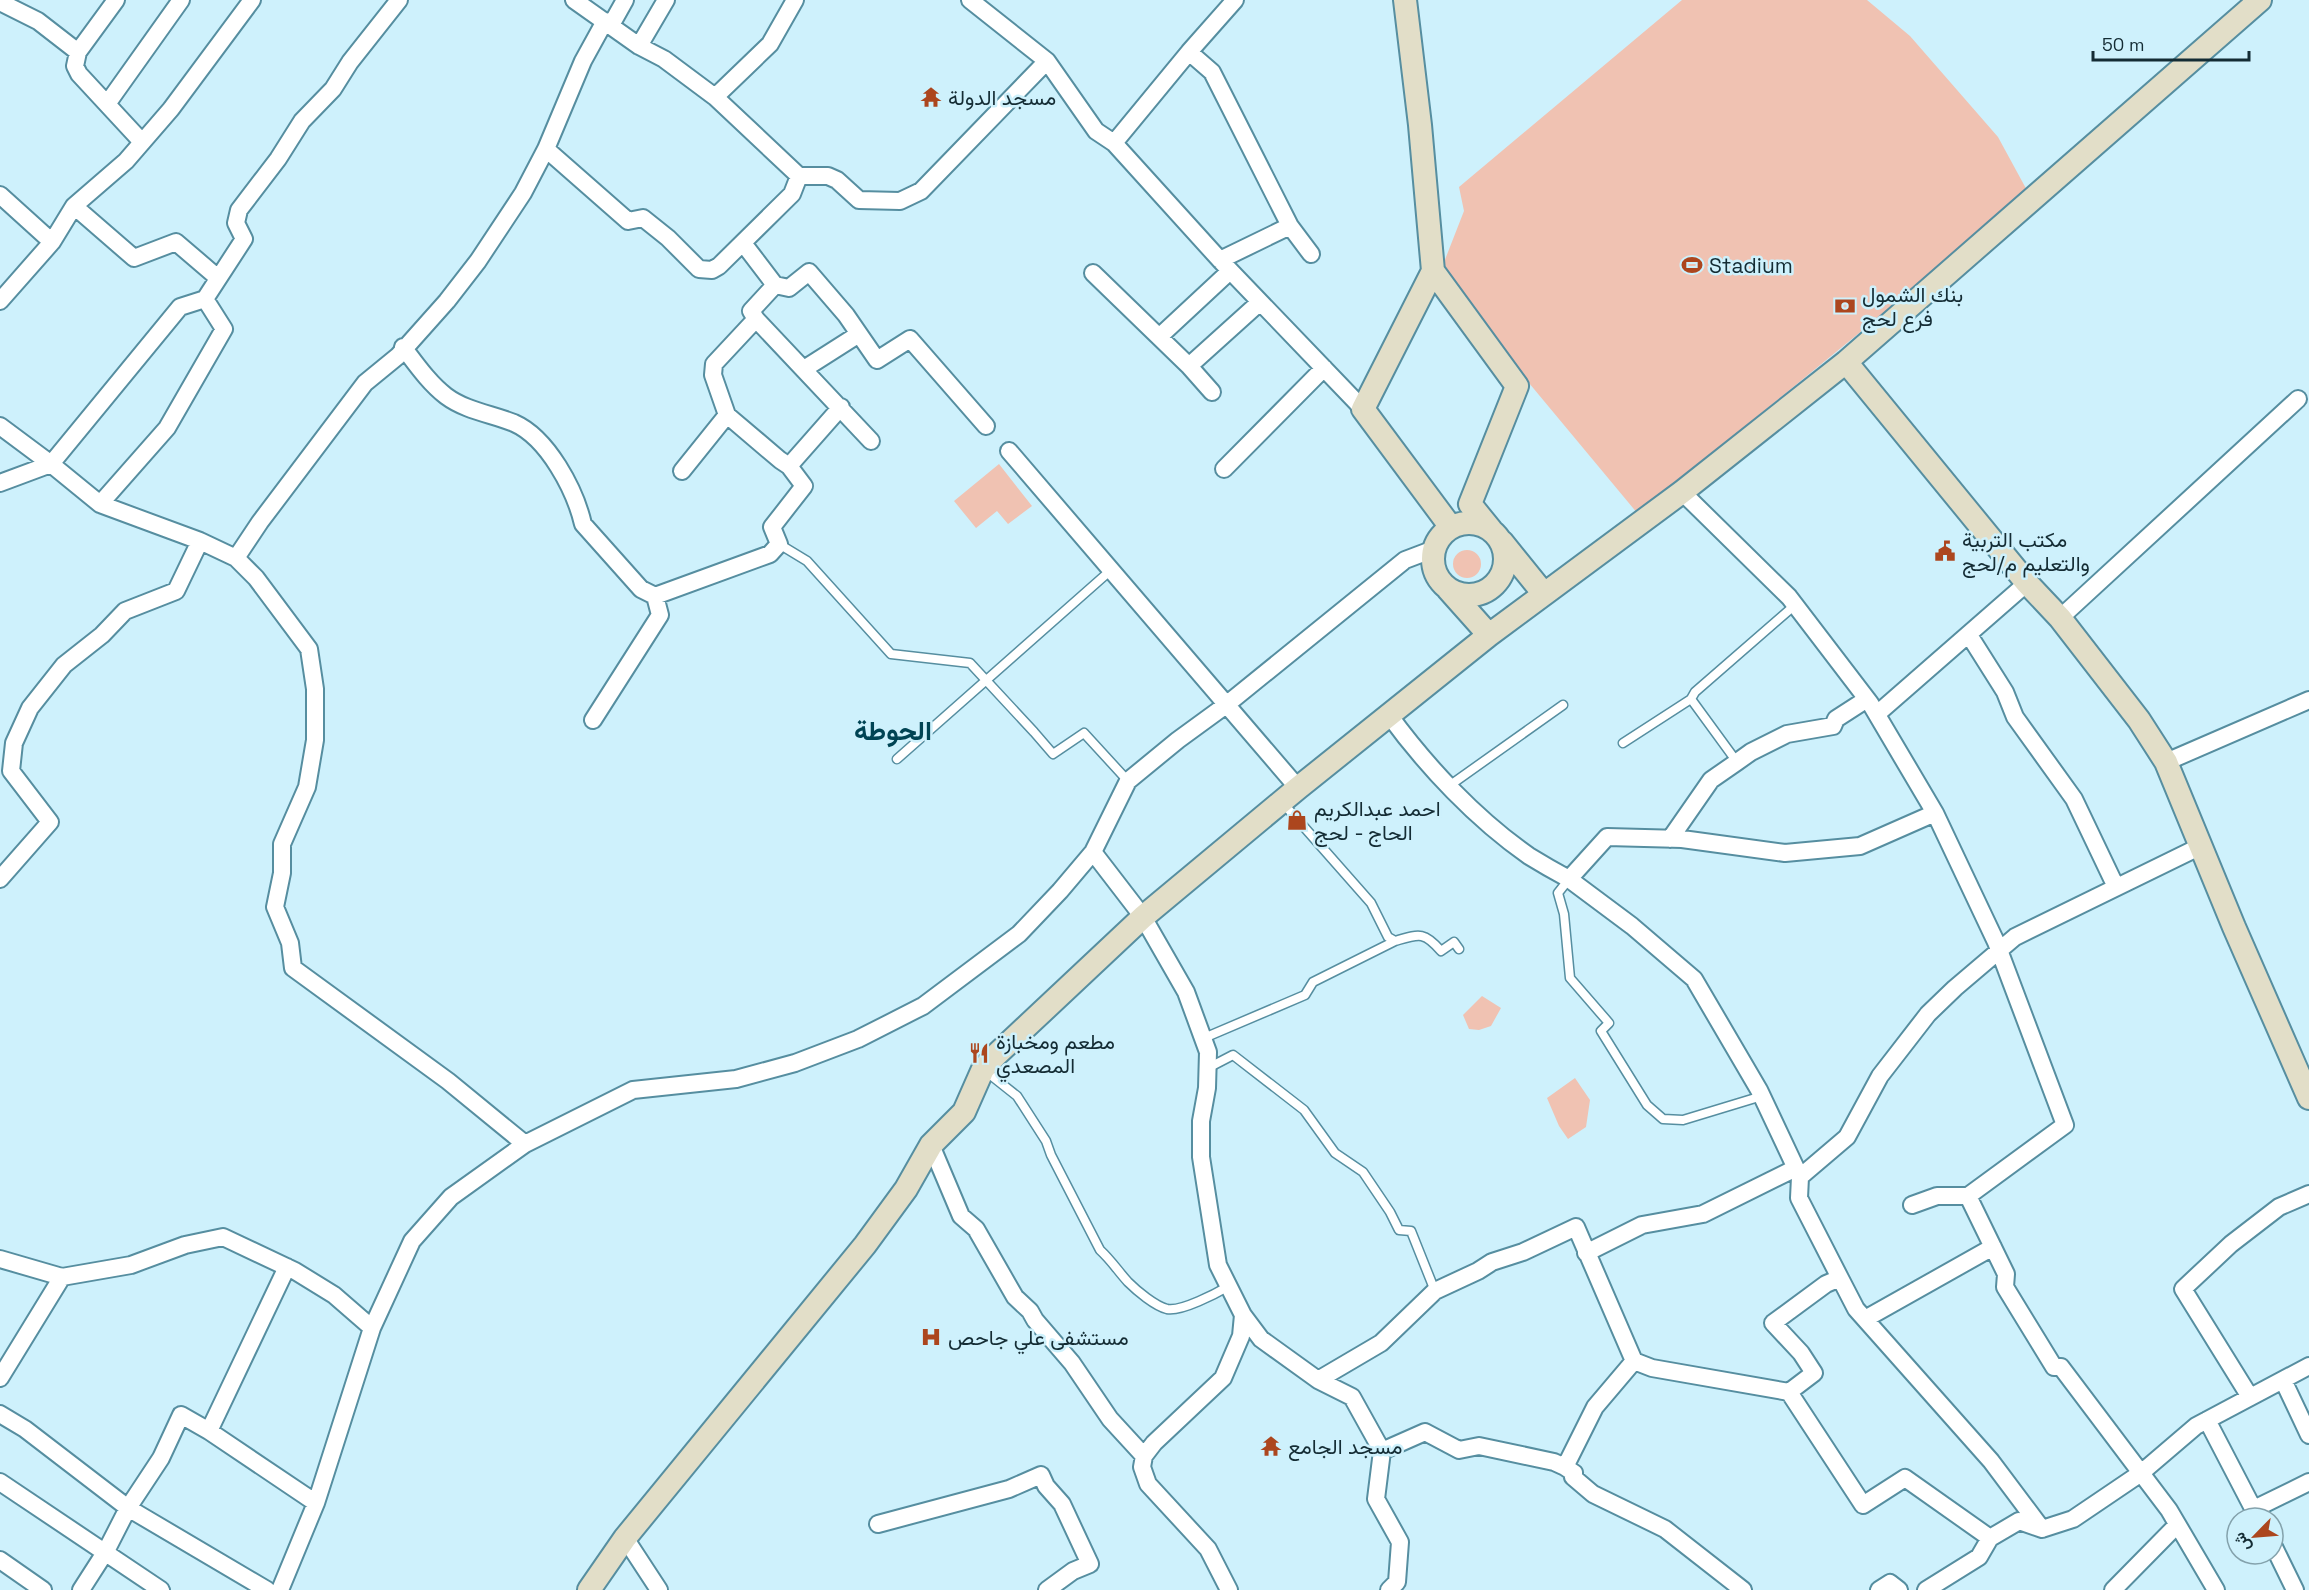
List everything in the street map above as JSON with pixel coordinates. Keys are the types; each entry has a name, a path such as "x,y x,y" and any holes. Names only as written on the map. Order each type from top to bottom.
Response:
{"main road":[{"path":"1405,0 1420,125 1433,271 1517,386 1470,504 1544,594"},
{"path":"589,1590 625,1538 865,1245 906,1189 931,1145 964,1112 983,1069 1143,917 1290,794 1489,635 1682,492 1846,362 2260,0"},
{"path":"1433,271 1363,409 1450,526"},
{"path":"1846,362 2027,583 2060,618 2139,720 2166,762 2309,1098"},
{"path":"1447,588 1460,594 1474,595 1488,590 1498,581 1504,568 1505,554 1496,535 1478,523 1464,522 1450,526 1440,537 1434,549 1433,564 1438,577 1447,588 1489,635"}],"street":[{"path":"116,0 78,52 75,66 79,74 142,142"},
{"path":"107,104 181,0"},
{"path":"0,302 52,242 74,206 126,161 171,109 252,0"},
{"path":"0,483 51,464 180,307 206,299 244,239 236,223 239,210 302,121 333,89 350,62 399,0"},
{"path":"574,0 639,46 664,59 715,97 799,176 828,176 837,180 859,200 900,201 921,191 1047,61"},
{"path":"236,558 260,522 365,383 398,356 403,347 447,301 478,261 524,193 583,61 625,0"},
{"path":"639,46 666,0"},
{"path":"715,97 770,44 795,0"},
{"path":"970,0 1047,61 1096,131 1114,143 1225,266 1363,409"},
{"path":"1114,143 1188,52 1235,0"},
{"path":"0,2 38,21 78,52"},
{"path":"1188,52 1212,72 1290,226 1311,254"},
{"path":"546,148 628,221 643,218 668,238 699,269 712,270 719,266 792,194 799,176"},
{"path":"0,195 52,242"},
{"path":"74,206 134,258 176,242 218,278"},
{"path":"1159,337 1225,266 1290,226"},
{"path":"743,243 775,285 789,288 809,272 846,315 877,360 909,339 986,426"},
{"path":"1093,273 1189,366 1212,392"},
{"path":"775,285 751,311 756,320 871,441"},
{"path":"100,504 167,428 224,329 206,299"},
{"path":"1189,366 1260,302"},
{"path":"403,347 431,382 447,396 473,410 516,424 540,441 552,457 580,510 583,524 641,590 655,596 770,554 779,544 772,527 804,486 789,466 727,415 713,375 714,364 756,320"},
{"path":"804,369 859,334"},
{"path":"1224,469 1324,368"},
{"path":"2060,618 2298,399"},
{"path":"789,466 841,407"},
{"path":"682,471 727,415"},
{"path":"0,426 100,504 200,541 236,558 256,578 309,649 315,689 315,740 307,787 282,844 282,873 275,907 290,943 293,969 448,1081 525,1144"},
{"path":"1009,450 1226,705 1290,794"},
{"path":"1682,492 1795,605 1877,714 1935,813 1999,950 2065,1125 1968,1196 1937,1196 1912,1205"},
{"path":"0,879 50,822 11,771 14,743 30,708 64,665 102,635 125,611 176,591 200,541"},
{"path":"280,1590 316,1503 372,1328 412,1241 451,1197 525,1144 633,1090 736,1079 795,1063 858,1039 923,1006 1019,934 1060,891 1093,852 1128,781 1405,560 1434,549"},
{"path":"1877,714 2027,583"},
{"path":"593,720 660,615 655,596"},
{"path":"1969,635 2006,692 2015,717 2074,800 2116,887"},
{"path":"1670,839 1711,780 1751,752 1787,734 1833,726 1836,719 1867,699"},
{"path":"2166,762 2309,700"},
{"path":"1389,715 1425,761 1468,805 1528,855 1569,879 1632,926 1694,979 1762,1096 1798,1172 1800,1198 1856,1309 1991,1461 2042,1529"},
{"path":"1569,879 1607,837 1670,839 1785,853 1860,846 1935,813"},
{"path":"1586,1253 1642,1225 1703,1214 1798,1172 1847,1137 1880,1076 1928,1014 2015,937 2201,846"},
{"path":"1093,852 1143,917 1186,992 1208,1052 1207,1088 1201,1121 1202,1157 1218,1265 1243,1315 1261,1339 1318,1380 1352,1397 1382,1451 1376,1499 1400,1542 1397,1582 1389,1590"},
{"path":"931,1145 961,1216 976,1228 1015,1297 1030,1311 1072,1363 1110,1419 1144,1456"},
{"path":"2250,1397 2183,1289 2231,1244 2279,1207 2309,1194"},
{"path":"1968,1196 2006,1274 2004,1287 2054,1367 2061,1367 2141,1473 2177,1525 2216,1590"},
{"path":"1318,1380 1380,1343 1435,1291 1478,1272 1492,1262 1523,1252 1576,1227 1634,1361 1652,1368 1789,1392 1863,1505 1905,1478 1989,1538"},
{"path":"0,1259 62,1277 131,1265 185,1245 223,1237 288,1267 334,1295 372,1328"},
{"path":"1865,1319 1993,1247"},
{"path":"209,1431 288,1267"},
{"path":"0,1378 62,1277"},
{"path":"1789,1392 1814,1373 1801,1353 1773,1323 1826,1284 1840,1278"},
{"path":"1229,1590 1208,1549 1148,1484 1142,1467 1144,1456 1154,1443 1223,1378 1241,1336 1243,1315"},
{"path":"1565,1467 1595,1407 1634,1361"},
{"path":"1926,1590 1979,1557 1989,1538 2019,1521 2042,1529 2073,1519 2141,1473 2196,1426 2309,1366"},
{"path":"2283,1380 2309,1435"},
{"path":"0,1414 25,1429 128,1508 267,1590"},
{"path":"81,1590 106,1551 128,1508 161,1458 181,1415 209,1431 316,1503"},
{"path":"2207,1420 2252,1506"},
{"path":"1382,1451 1425,1432 1459,1450 1479,1446 1554,1462 1574,1473 1573,1477 1593,1494 1665,1529 1743,1590"},
{"path":"878,1524 1008,1489 1041,1475 1046,1486 1062,1504 1090,1564 1073,1571 1047,1590"},
{"path":"0,1482 161,1590"},
{"path":"2268,1506 2309,1482"},
{"path":"2113,1590 2177,1525"},
{"path":"625,1538 659,1590"},
{"path":"0,1560 43,1590"},
{"path":"2283,1566 2295,1590"},
{"path":"1879,1590 1890,1583 1899,1590"}],"lane":[{"path":"779,544 807,561 891,654 970,663 1053,754 1084,733 1128,781"},
{"path":"897,759 1111,570"},
{"path":"1623,743 1691,699 1695,692 1795,605"},
{"path":"1691,699 1737,762"},
{"path":"1449,786 1563,705"},
{"path":"1290,794 1371,903 1388,937 1395,940"},
{"path":"1569,879 1558,893 1564,914 1570,978 1610,1023 1601,1031 1647,1105 1663,1119 1683,1119 1762,1096"},
{"path":"1203,1038 1305,994 1313,982 1395,940 1420,934 1431,939 1441,951 1454,942 1459,949"},
{"path":"1208,1069 1233,1055 1304,1110 1335,1153 1363,1172 1390,1212 1399,1230 1411,1231 1435,1291"},
{"path":"983,1069 1017,1096 1032,1123 1046,1141 1100,1250 1112,1260 1130,1283 1167,1309 1177,1308 1215,1294 1229,1286"}],"shaded area":[{"name":"Stadium","path":"1682,0 1867,0 1910,36 1998,137 2029,194 1638,514 1439,275 1464,211 1459,187"},
{"path":"999,464 1032,506 1008,524 997,511 976,528 954,501"},
{"path":"1467,550 1477,554 1481,564 1477,574 1467,578 1457,574 1453,564 1457,554"},
{"path":"1482,996 1501,1008 1491,1026 1479,1030 1469,1029 1463,1015"},
{"path":"1575,1078 1590,1100 1586,1127 1568,1139 1559,1126 1547,1098"}],"place":[{"name":"مسجد الدولة","path":"931,97"},
{"name":"Stadium","path":"1692,265"},
{"name":"بنك الشمول فرع لحج","path":"1845,306"},
{"name":"مكتب التربية والتعليم م/لحج","path":"1945,551"},
{"name":"احمد عبدالكريم الحاج - لحج","path":"1297,820"},
{"name":"مطعم ومخبازة المصعدي","path":"979,1053"},
{"name":"مستشفى علي جاحص","path":"931,1337"},
{"name":"مسجد الجامع","path":"1271,1446"}],"district":[{"name":"الحوطة","path":"893,730"}]}
